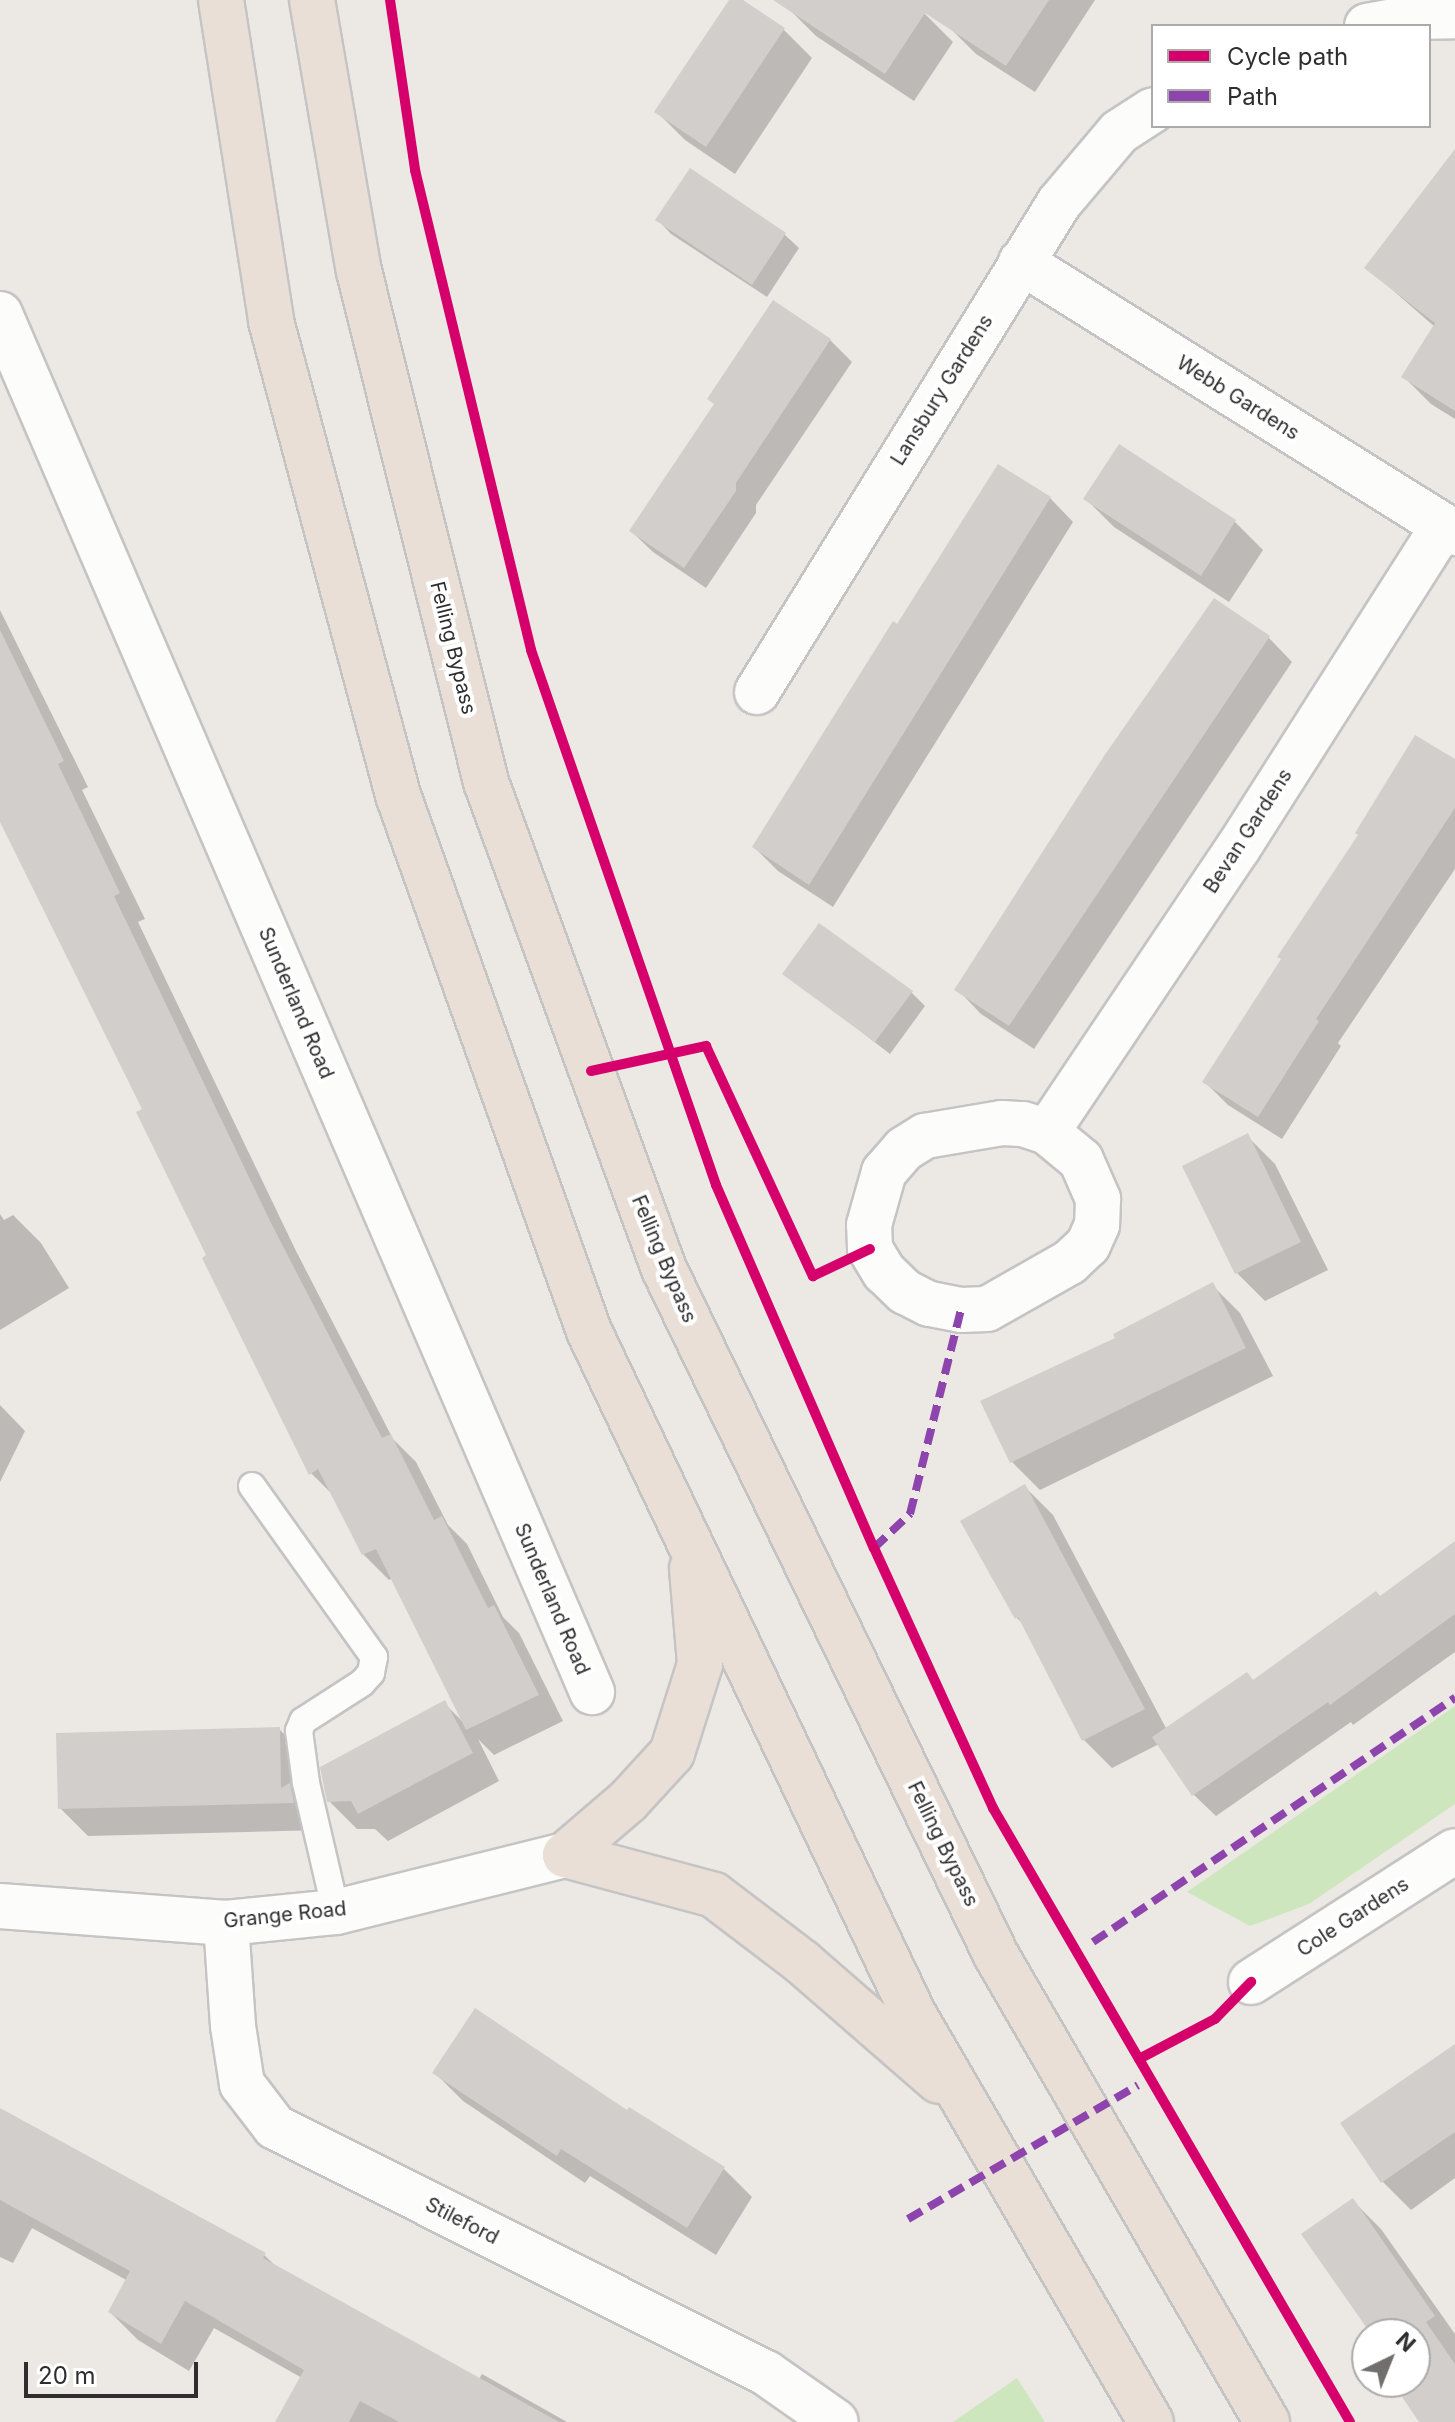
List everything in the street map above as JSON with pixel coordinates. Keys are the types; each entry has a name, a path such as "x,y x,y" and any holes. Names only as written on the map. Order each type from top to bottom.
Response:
{"highway":[{"path":"221,0 271,321 398,795 589,1331 914,2015 1151,2422"},
{"name":"Felling Bypass","path":"312,0 359,271 486,782 664,1269 996,1955 1267,2422"},
{"path":"565,1855 628,1801 672,1753 700,1664 690,1543"},
{"path":"565,1855 714,1895 802,1962 965,2103"}],"street":[{"path":"1378,24 1416,17 1455,16"},
{"name":"Lansbury Gardens","path":"757,692 1021,262 1085,169 1119,132 1151,111"},
{"name":"Webb Gardens","path":"1021,262 1449,529"},
{"name":"Sunderland Road","path":"0,314 592,1692"},
{"name":"Bevan Gardens","path":"1047,1132 1449,529"},
{"path":"1002,1123 1023,1124 1047,1132 1081,1160 1091,1175 1098,1199 1097,1225 1088,1245 1070,1262 987,1309 961,1310 917,1298 884,1272 870,1249 869,1225 884,1172 904,1149 925,1136 1002,1123"},
{"name":"Cole Gardens","path":"1251,1982 1455,1851"},
{"name":"Grange Road","path":"0,1906 226,1923 336,1912 565,1855"},
{"name":"Stileford","path":"226,1923 233,2026 242,2084 275,2127 766,2373 836,2422"}],"lane":[{"path":"252,1486 374,1657 371,1673 362,1683 303,1721 299,1731 306,1783 336,1912"}],"green space":[{"path":"1455,1706 1455,1804 1309,1904 1250,1926 1187,1892"},
{"path":"1017,2378 1045,2422 953,2422"}],"building":[{"path":"729,0 743,0 785,28 706,147 654,112"},
{"path":"773,0 1049,0 1006,66 925,13 885,74"},
{"path":"1455,149 1455,411 1401,377 1435,323 1364,268"},
{"path":"690,168 786,233 752,285 655,220"},
{"path":"773,300 831,339 684,568 629,531 714,404 707,399"},
{"path":"1119,444 1236,520 1201,576 1083,499"},
{"path":"998,464 1051,497 809,885 752,847 893,621 897,624"},
{"path":"1214,598 1270,636 1009,1026 954,990 1104,756"},
{"path":"0,630 64,761 58,764 120,893 114,896 271,1223 382,1438 391,1434 434,1520 442,1516 488,1608 494,1605 539,1695 466,1730 376,1549 362,1555 318,1469 309,1475 202,1258 206,1255 136,1112 142,1109 0,822"},
{"path":"1415,735 1455,759 1455,808 1316,1019 1319,1021 1258,1117 1202,1082 1281,959 1277,957 1358,835 1355,833"},
{"path":"819,923 913,991 875,1042 782,974"},
{"path":"1248,1133 1301,1242 1235,1274 1182,1166"},
{"path":"1213,1282 1246,1348 1010,1463 980,1401 1115,1338 1113,1334"},
{"path":"1025,1484 1145,1709 1082,1741 1018,1617 1015,1619 960,1521"},
{"path":"1455,1541 1455,1614 1330,1705 1328,1702 1192,1796 1152,1737 1247,1672 1253,1680 1376,1591 1380,1596"},
{"path":"445,1700 473,1753 358,1814 351,1801 327,1802 320,1767"},
{"path":"280,1727 281,1788 290,1783 294,1803 58,1809 56,1733"},
{"path":"475,2008 627,2110 629,2107 725,2167 687,2228 561,2149 557,2156 432,2073"},
{"path":"1455,2044 1455,2132 1381,2183 1340,2123"},
{"path":"0,2108 266,2253 263,2258 559,2422 399,2422 360,2401 349,2422 275,2422 304,2370 185,2301 161,2344 108,2312 130,2271 0,2200"},
{"path":"1353,2198 1435,2316 1431,2319 1360,2318 1301,2234"},
{"path":"1431,2329 1455,2364 1455,2422 1419,2422 1403,2398 1431,2398"}],"marked path":[{"path":"874,1548 910,1514 961,1310"},
{"path":"1093,1942 1455,1698"},
{"path":"908,2219 1138,2085"}],"cycle path":[{"path":"390,0 415,170 531,650 716,1185 874,1548 993,1808 1350,2422"},
{"path":"591,1071 706,1046 813,1276 870,1249"},
{"path":"1139,2059 1215,2019 1251,1982"}]}
